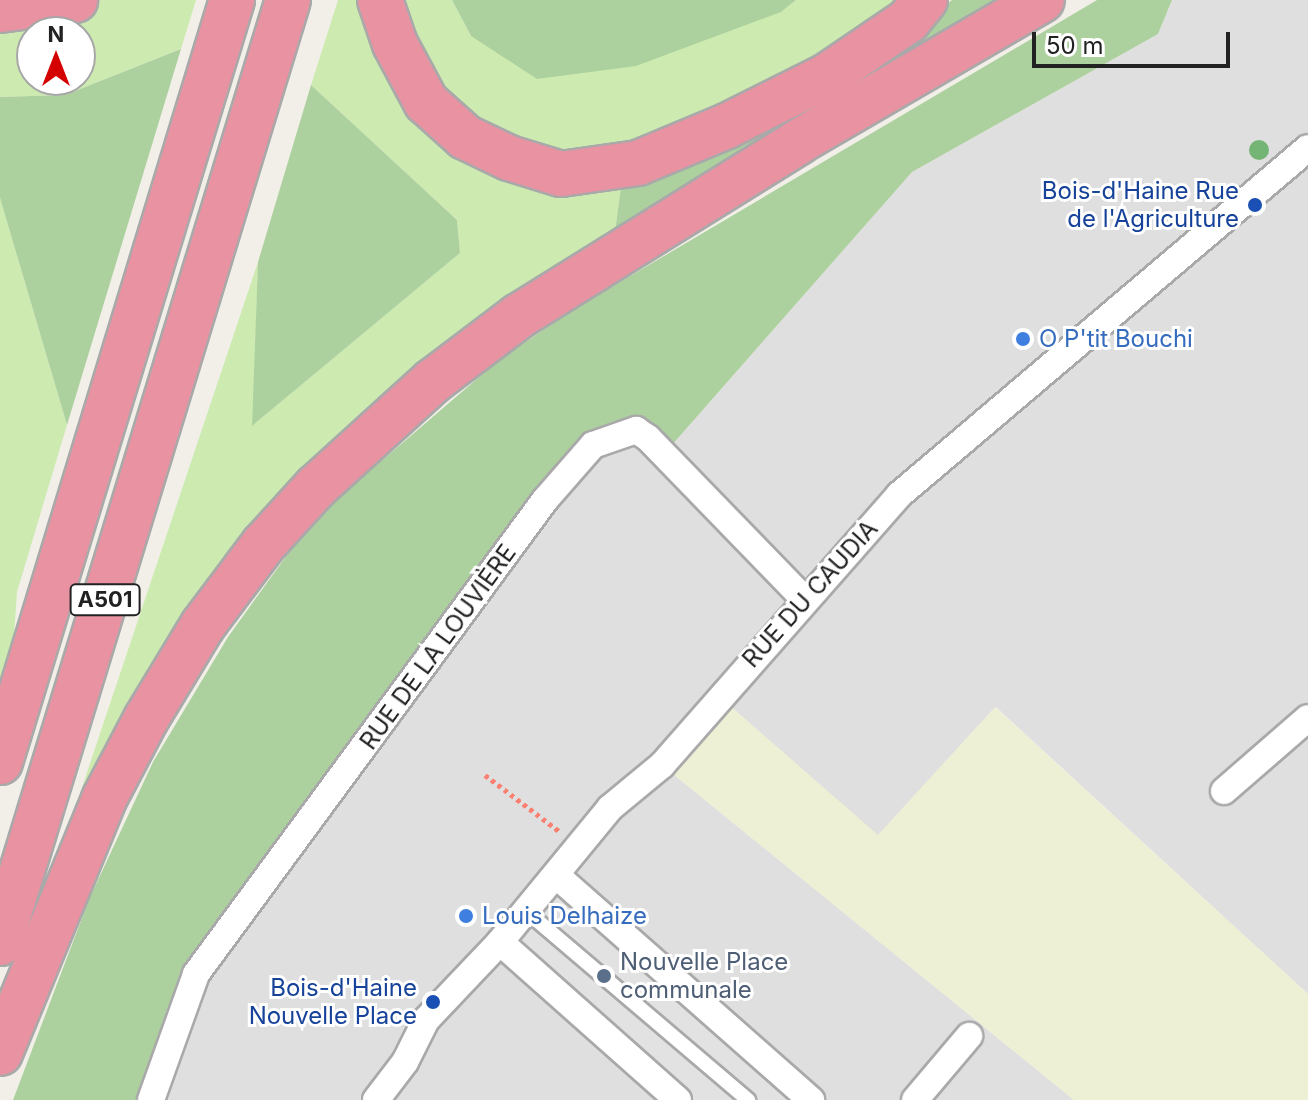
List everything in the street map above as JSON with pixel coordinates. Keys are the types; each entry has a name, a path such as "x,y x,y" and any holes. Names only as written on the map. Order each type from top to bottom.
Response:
{"highway":[{"path":"0,10 75,0"},
{"name":"A501","path":"0,762 232,0"},
{"name":"A501","path":"0,943 288,0"},
{"path":"380,0 395,44 426,102 465,137 509,158 561,174 638,163 727,126 827,76 908,21 925,0"},
{"path":"0,1053 104,799 146,719 203,625 263,545 316,487 433,381 519,316 798,142 1042,0"}],"street":[{"name":"RUE DU CAUDIA","path":"376,1100 405,1062 426,1020 500,942 610,808 662,765 899,495 1308,148"},
{"name":"RUE DE LA LOUVIÈRE","path":"151,1100 196,974 545,500 593,445 636,430 648,438 805,600"},
{"path":"1224,791 1308,718"},
{"path":"557,876 811,1100"},
{"path":"500,942 678,1100"},
{"path":"915,1100 969,1036"}],"lane":[{"path":"526,911 748,1100"}],"path":[{"path":"485,775 579,847"}],"shaded area":[{"path":"1172,0 1308,0 1308,994 996,707 878,836 720,697 662,765 1074,1100 153,1100 196,974 593,445 636,430 664,454 912,172 1158,34"},
{"name":"Nouvelle Place communale","path":"557,876 811,1100 678,1100 500,943"}],"green space":[{"path":"98,0 196,0 181,49 96,83 96,16 59,16"},
{"path":"338,0 363,0 402,102 621,187 614,239 415,379 62,847 258,262 253,425 460,253 457,220 311,85"},
{"path":"402,0 452,0 471,36 781,12 796,0 903,0 816,63 679,134 570,154 527,144 494,129 453,99 427,62"},
{"path":"452,0 796,0 781,12 636,66 537,79 471,36"},
{"path":"952,0 1020,0 614,239 621,187 679,171 784,120 884,58"},
{"path":"1097,0 1172,0 1158,34 912,172 664,454 648,438 609,437 196,974 150,1100 13,1100 90,897 153,762 228,637 287,555 343,494 499,360 571,311"},
{"path":"16,23 16,96 32,96 0,97 0,26"},
{"path":"181,49 67,425 0,198 0,97 96,96 96,83"},
{"path":"311,85 457,220 460,253 252,426 258,262"},
{"path":"0,198 67,425 17,592 12,666 0,706"},
{"path":"720,697 878,835 995,707 1308,994 1308,1100 1074,1100 662,765"}],"place":[{"name":"Bois-d'Haine Rue de l'Agriculture","path":"1255,205"},
{"name":"O P'tit Bouchi","path":"1023,339"},
{"name":"Louis Delhaize","path":"466,916"},
{"name":"Nouvelle Place communale","path":"604,976"},
{"name":"Bois-d'Haine Nouvelle Place","path":"433,1002"}]}
